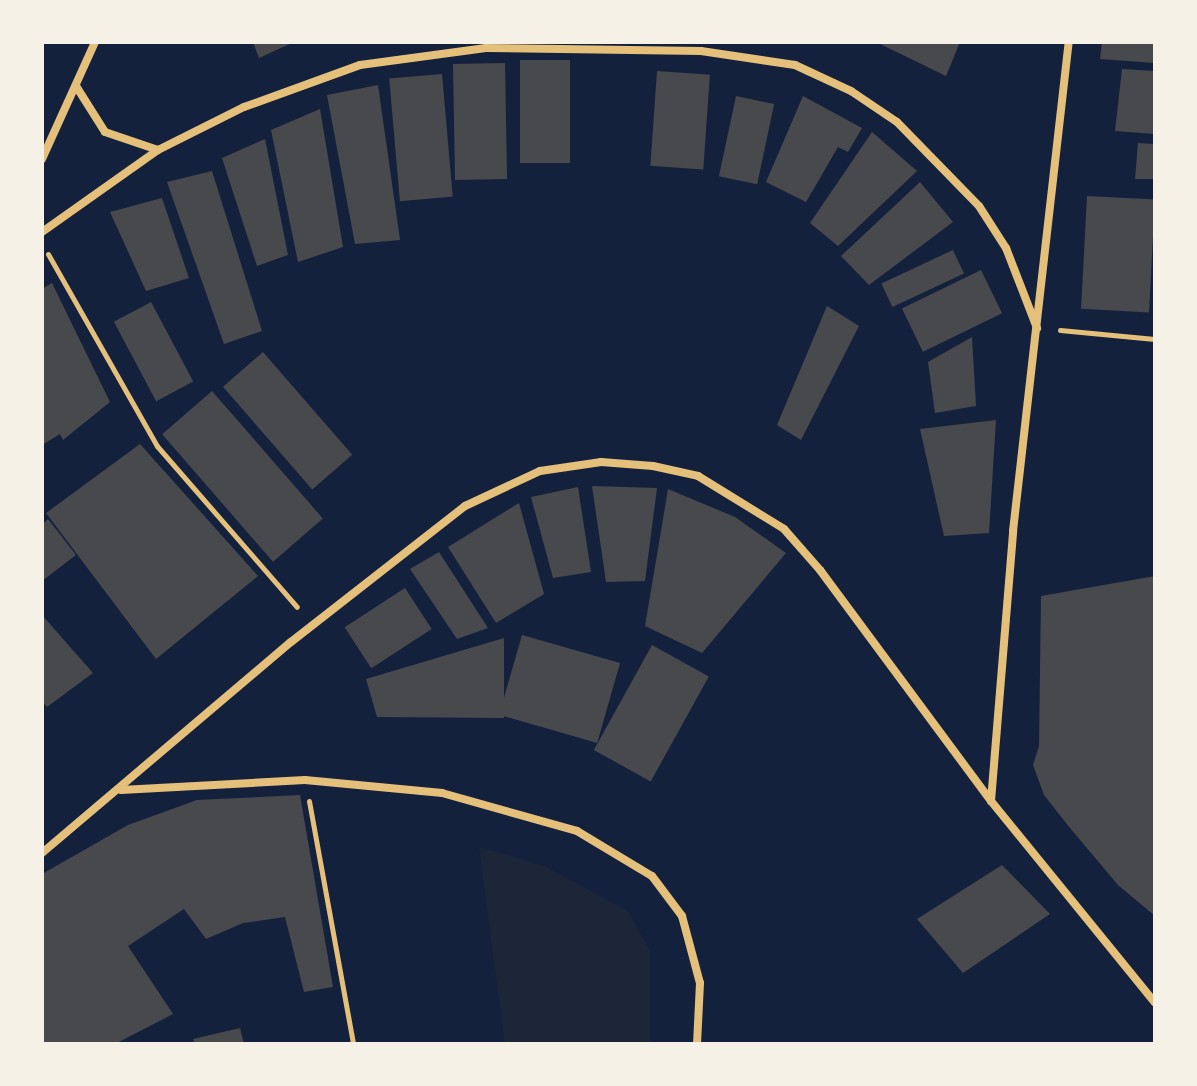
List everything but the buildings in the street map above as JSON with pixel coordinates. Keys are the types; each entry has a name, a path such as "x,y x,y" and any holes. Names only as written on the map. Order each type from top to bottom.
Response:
{"street":[{"path":"42,159 95,42"},
{"path":"991,801 1037,328 1069,42"},
{"path":"42,232 158,150 316,79 428,53 486,48 686,51 783,62 851,91 939,160 1006,248 1037,328"},
{"path":"76,86 105,132 123,143 158,150"},
{"path":"42,853 313,626 465,506 540,471 601,462 653,466 698,476 784,529 820,570 991,801 1155,1003"},
{"path":"120,790 305,780 442,793 499,805 577,831 628,858 670,896 692,942 700,983 697,1044"}],"path":[{"path":"42,242 157,446 313,626"},
{"path":"1037,328 1155,339"},
{"path":"305,780 353,1044"}],"shaded area":[{"path":"479,847 544,866 628,911 650,951 650,1044 505,1044"}]}
